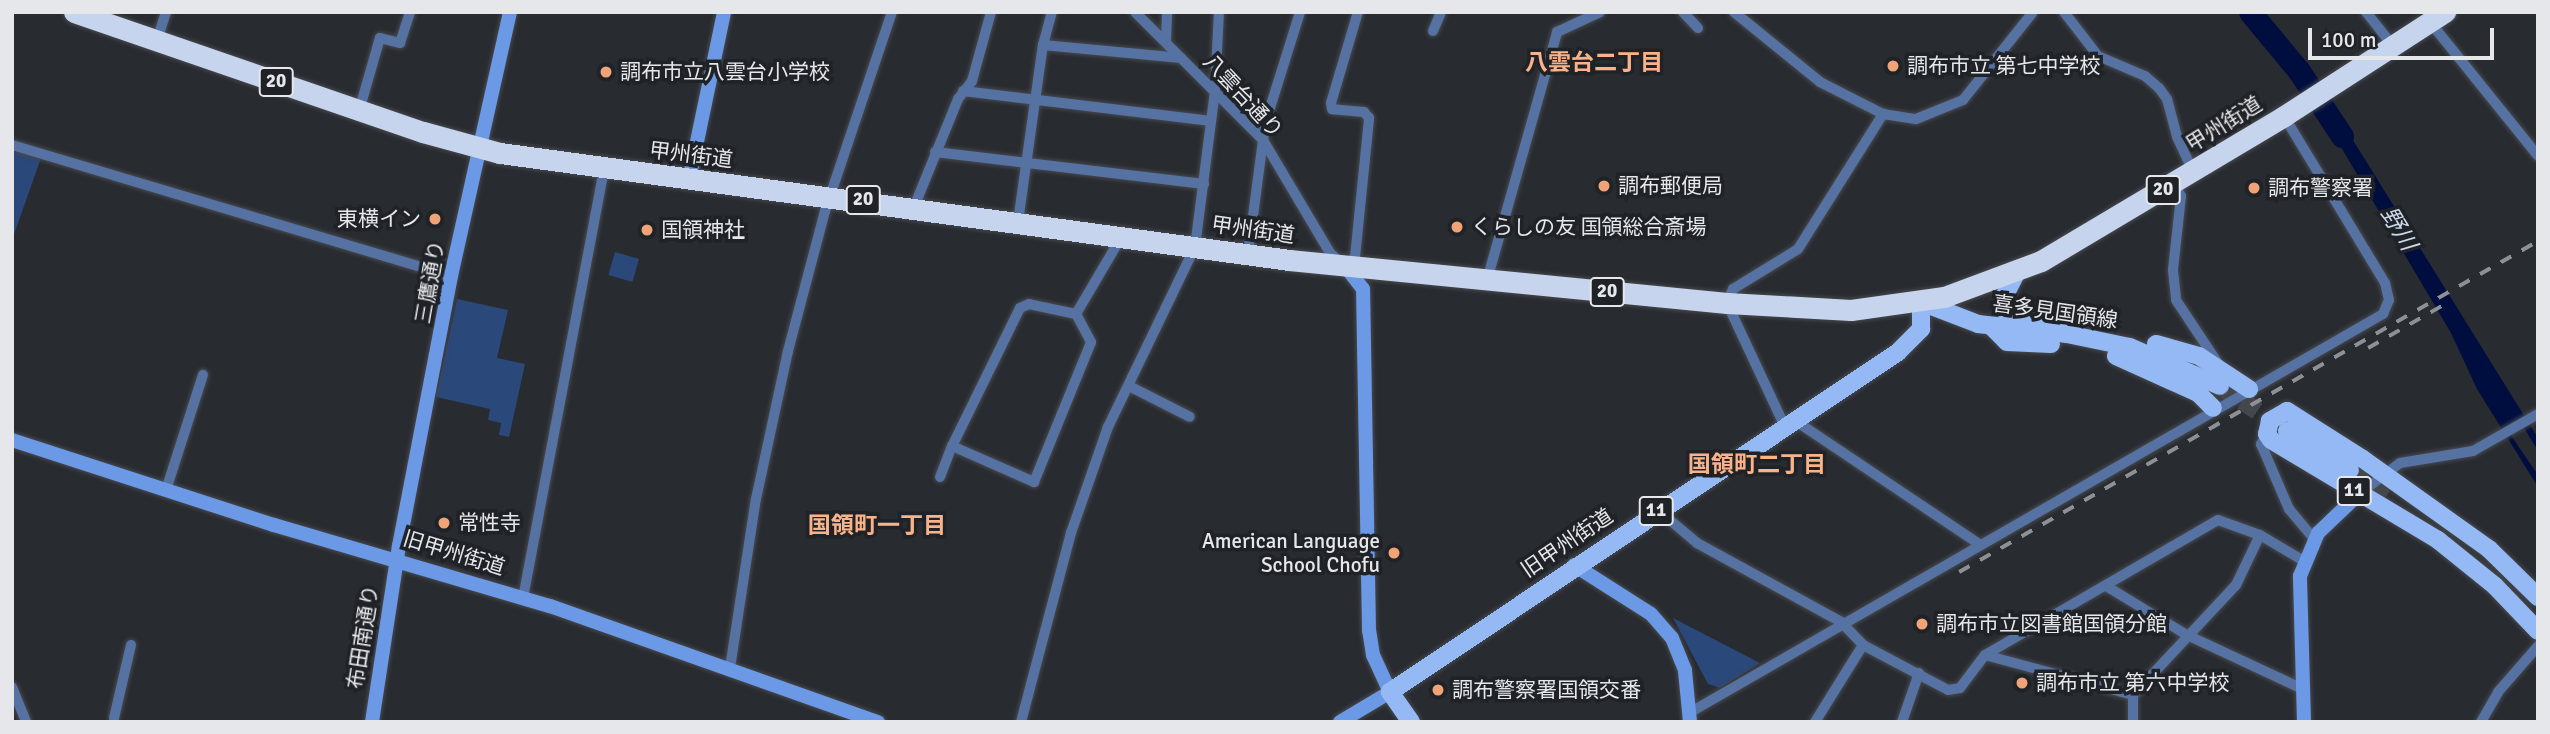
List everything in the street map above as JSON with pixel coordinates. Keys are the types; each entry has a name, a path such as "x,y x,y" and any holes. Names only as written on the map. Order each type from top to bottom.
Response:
{"highway":[{"name":"甲州街道","path":"79,13 359,111 478,149 689,180 831,196 1248,254 1338,260"},
{"name":"甲州街道","path":"1921,302 2017,272 2193,172 2437,17"},
{"name":"20","path":"1338,260 1389,271 1818,310 1892,307 1921,302"}],"main road":[{"name":"三鷹通り","path":"397,560 450,276 510,12"},
{"path":"689,180 724,12"},
{"path":"1338,260 1363,289 1369,630 1373,655 1391,692 1411,722"},
{"path":"2017,272 2004,297 2001,328 2007,342 2075,346 2130,359 2198,393 2213,408"},
{"name":"旧甲州街道","path":"1340,722 1391,692 1574,565 1792,425 1898,352 1921,329 1921,302"},
{"name":"喜多見国領線","path":"1921,302 2001,328 2067,334 2130,347 2220,386"},
{"path":"2001,328 2036,319 2091,326 2199,356 2220,367 2249,389"},
{"name":"11","path":"2538,611 2530,597 2489,549 2287,411 2270,421 2267,434 2466,561 2538,631"},
{"name":"11","path":"2287,431 2350,470"},
{"name":"旧甲州街道","path":"12,440 166,490 523,598 730,668 878,722"},
{"path":"2304,722 2298,607 2304,561 2314,539 2359,494"},
{"name":"11","path":"2388,494 2473,550 2530,597 2538,622"},
{"name":"布田南通り","path":"372,722 397,560"},
{"path":"1574,565 1651,614 1672,638 1685,671 1689,718"}],"street":[{"path":"157,40 166,12"},
{"path":"359,111 380,38 400,43 410,12"},
{"path":"730,668 765,450 831,196 892,12"},
{"path":"914,207 963,91 972,81 991,12"},
{"path":"1018,222 1043,45 1052,12"},
{"name":"八雲台通り","path":"1135,12 1263,140 1338,260"},
{"path":"1166,42 1167,12"},
{"path":"1021,722 1071,534 1108,427 1195,247 1215,90 1219,12"},
{"path":"1248,254 1263,140 1300,12"},
{"path":"1338,260 1370,118 1364,112 1332,109 1331,103 1358,12"},
{"path":"1433,31 1441,12"},
{"path":"1487,280 1557,33 1600,12"},
{"path":"1683,12 1698,28"},
{"path":"1738,13 1820,82 1883,114 1916,119 1963,100 2033,12"},
{"path":"2064,12 2098,56 2145,76 2159,88 2167,99 2177,137 2193,172"},
{"path":"2366,12 2393,46"},
{"path":"2437,17 2538,156"},
{"path":"1043,45 1181,58"},
{"path":"963,91 1211,121"},
{"path":"1689,718 1841,622 2213,408 2383,314 2389,300 2385,284 2291,112"},
{"path":"1883,114 1798,249 1733,289 1727,303 1792,425 1978,543"},
{"path":"12,145 450,276"},
{"path":"935,152 1204,184"},
{"path":"523,598 604,168"},
{"path":"2174,183 2181,197 2173,270 2176,300 2220,367"},
{"path":"1076,314 1122,236"},
{"path":"940,477 952,446 1020,308 1029,304 1076,314 1091,342 1034,482 952,446"},
{"path":"166,490 204,375"},
{"path":"1129,386 1190,417"},
{"path":"2359,494 2374,469 2412,459 2440,460 2473,451 2535,416"},
{"path":"2267,434 2261,444 2289,509 2314,539"},
{"path":"1658,510 1697,542 1841,622 1863,645 1948,690 1960,688 1985,655 2218,520 2260,535 2304,561"},
{"path":"2133,722 2133,695 2236,585 2260,535"},
{"path":"2106,586 2187,635 2303,689"},
{"path":"114,718 131,645"},
{"path":"1815,722 1863,645"},
{"path":"2481,722 2498,692 2538,646"},
{"path":"1985,655 2133,695"},
{"path":"1902,722 1919,673"},
{"path":"12,687 20,713"}],"shaded area":[{"path":"12,151 41,158 12,240"},
{"path":"615,252 639,259 632,282 608,275"},
{"path":"457,299 508,310 497,358 525,364 509,437 499,435 501,423 488,420 490,409 436,397"},
{"path":"1673,618 1760,663 1720,688 1708,684"}],"water":[{"path":"2333,108 2538,438 2538,451 2523,426 2510,434 2538,475 2538,487 2477,389 2451,333 2322,115"}],"waterway":[{"name":"野川","path":"2250,12 2299,71 2342,136"}],"tunnel":[{"path":"2220,386 2284,429"},
{"path":"2350,470 2388,494"}],"railway":[{"path":"1959,572 2538,241"},
{"path":"2368,348 2447,303"}],"place":[{"name":"調布市立 第七中学校","path":"1893,66"},
{"name":"調布市立八雲台小学校","path":"606,72"},
{"name":"調布郵便局","path":"1604,186"},
{"name":"調布警察署","path":"2254,188"},
{"name":"東横イン","path":"435,219"},
{"name":"くらしの友 国領総合斎場","path":"1457,227"},
{"name":"国領神社","path":"647,230"},
{"name":"常性寺","path":"444,523"},
{"name":"American Language School Chofu","path":"1394,553"},
{"name":"調布市立図書館国領分館","path":"1922,624"},
{"name":"調布市立 第六中学校","path":"2022,683"},
{"name":"調布警察署国領交番","path":"1438,690"}],"district":[{"name":"八雲台二丁目","path":"1594,63"},
{"name":"国領町二丁目","path":"1757,465"},
{"name":"国領町一丁目","path":"877,526"}]}
